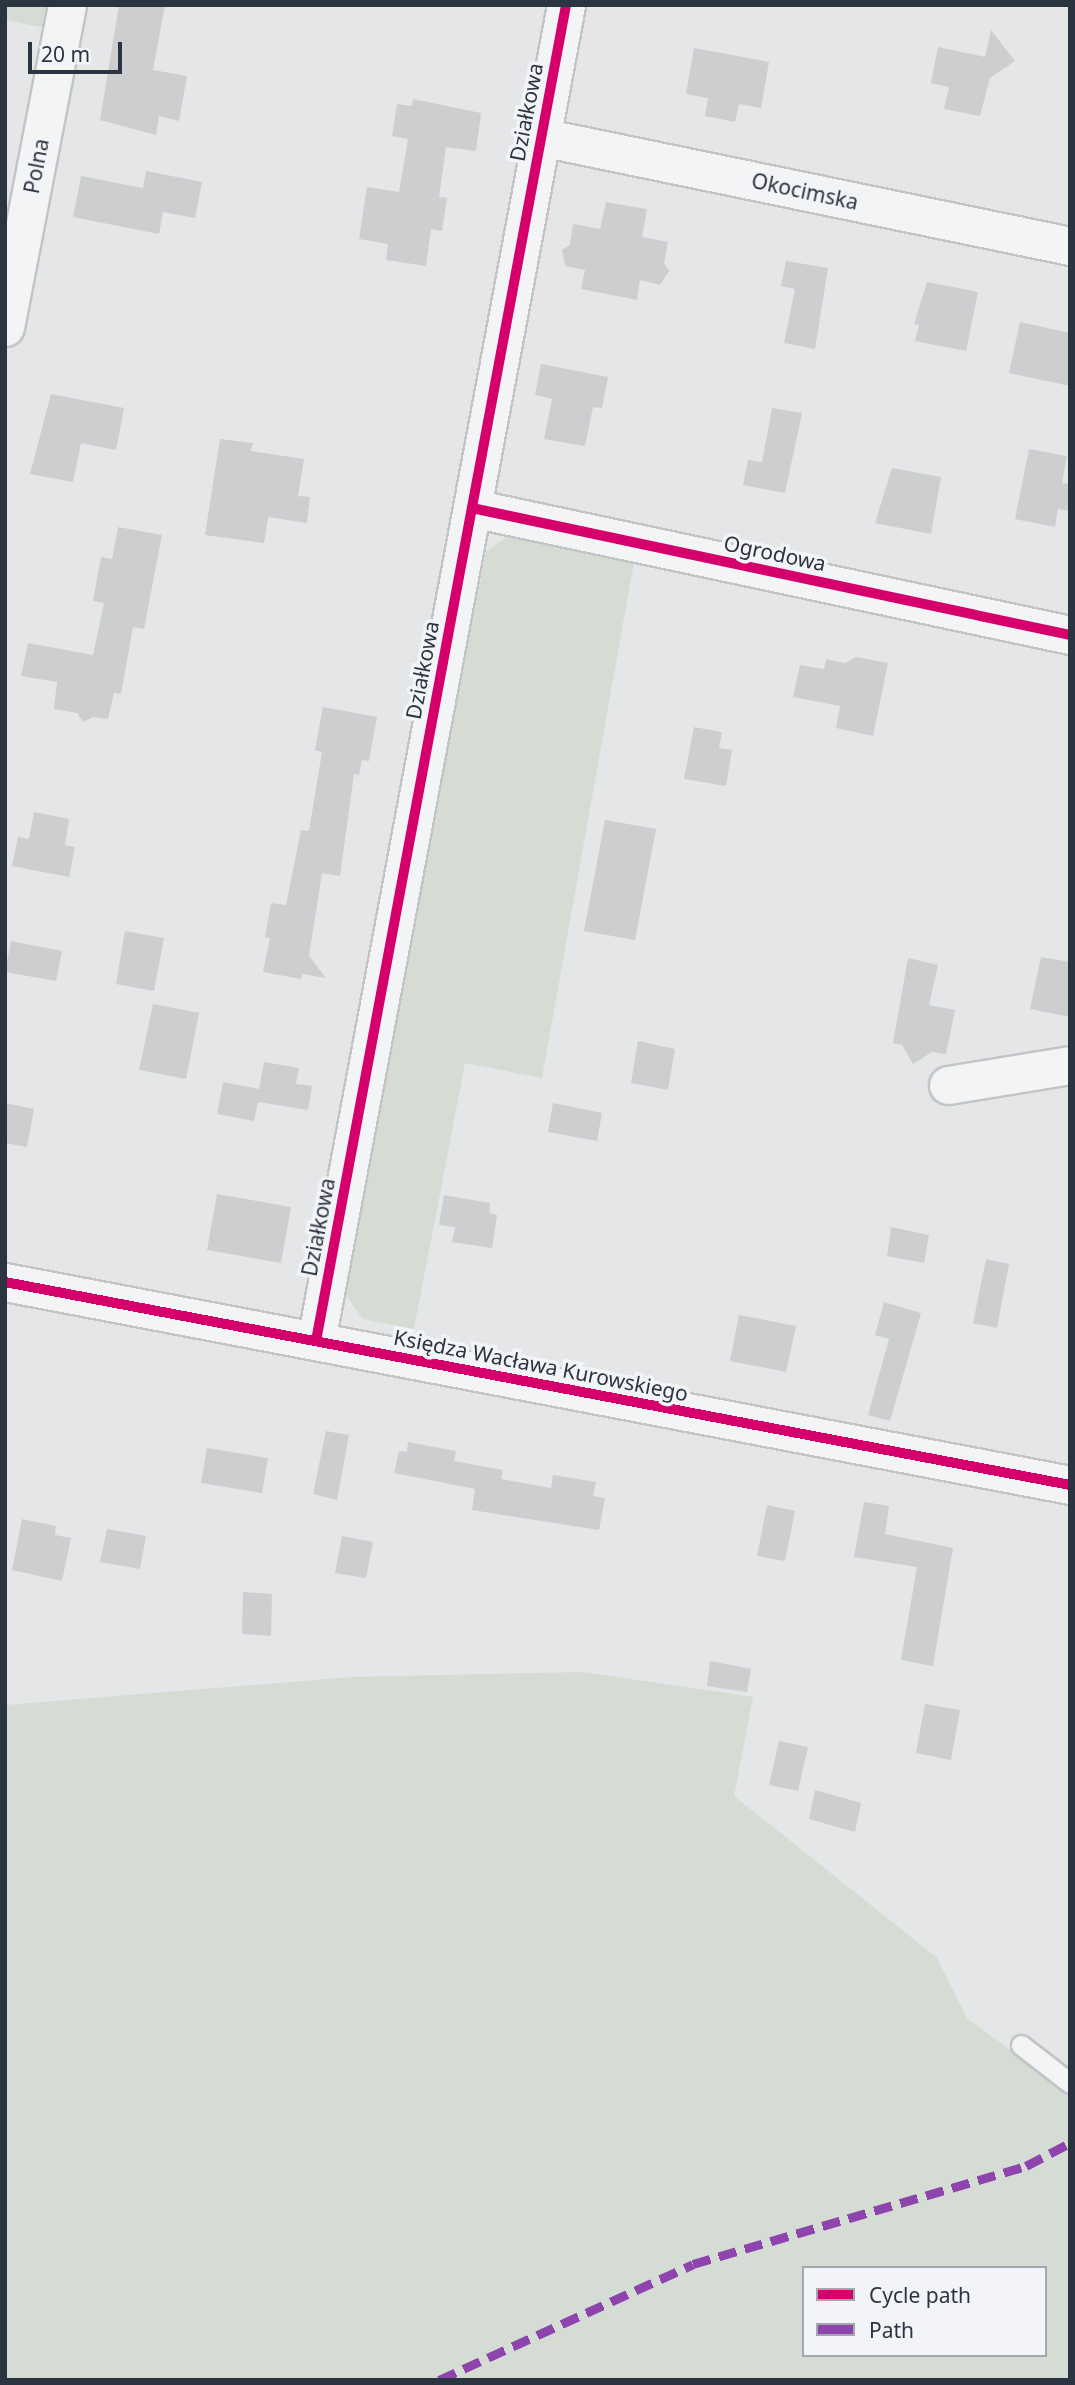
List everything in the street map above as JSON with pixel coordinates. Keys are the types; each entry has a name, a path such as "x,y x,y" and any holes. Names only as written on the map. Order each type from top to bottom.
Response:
{"street":[{"name":"Polna","path":"5,327 67,5"},
{"name":"Działkowa","path":"316,1341 566,5"},
{"name":"Okocimska","path":"541,137 1070,246"},
{"name":"Ogrodowa","path":"472,508 1070,635"},
{"path":"948,1085 1070,1065"},
{"name":"Księdza Wacława Kurowskiego","path":"5,1282 1070,1485"}],"lane":[{"path":"1021,2045 1070,2083"}],"shaded area":[{"path":"5,5 50,5 46,28 5,20"},
{"path":"509,535 634,562 542,1078 465,1063 414,1329 363,1319 342,1290 486,552"},
{"path":"583,1672 753,1697 734,1796 937,1958 967,2018 1070,2094 1070,2380 5,2380 5,1705 352,1677"}],"building":[{"path":"119,5 165,5 153,70 187,76 179,121 159,116 156,135 100,120"},
{"path":"991,30 1015,61 990,78 980,116 944,109 949,87 931,83 938,47 985,57"},
{"path":"694,48 769,62 761,108 739,104 735,122 705,116 708,98 686,94"},
{"path":"413,99 481,113 476,151 446,147 439,197 447,198 442,231 431,229 426,266 386,260 388,244 359,239 367,187 399,192 408,139 392,136 397,104 412,106"},
{"path":"146,171 202,182 195,218 163,212 159,234 73,217 81,176 143,188"},
{"path":"606,202 647,209 642,237 668,242 664,263 669,271 660,285 640,280 637,300 581,289 585,270 565,266 562,250 570,245 573,224 600,229"},
{"path":"786,261 828,268 815,349 784,343 795,289 781,286"},
{"path":"927,282 978,292 966,351 915,341 919,325 914,324"},
{"path":"1020,322 1070,333 1070,386 1009,373"},
{"path":"541,364 608,377 602,408 593,407 585,446 544,439 552,399 535,395"},
{"path":"51,394 124,408 116,450 81,443 73,482 30,474"},
{"path":"772,408 802,413 785,493 743,485 748,460 762,462"},
{"path":"220,439 253,443 251,451 304,459 298,496 310,497 307,523 268,517 264,543 205,535"},
{"path":"1029,449 1067,456 1062,483 1070,484 1070,511 1058,509 1055,527 1015,519"},
{"path":"892,468 941,477 931,534 875,523"},
{"path":"118,527 162,535 144,629 133,627 121,694 114,693 108,719 93,717 83,722 77,713 54,709 57,682 21,676 28,643 93,655 104,603 93,601 101,557 112,559"},
{"path":"856,657 888,663 873,736 836,728 840,706 793,697 800,665 824,669 826,659 845,663"},
{"path":"323,707 377,717 369,761 362,760 359,775 354,774 340,876 322,873 309,956 326,978 302,974 301,979 263,972 270,938 265,937 271,903 286,905 301,830 309,831 322,752 315,750"},
{"path":"694,727 722,732 719,748 732,750 726,786 684,779"},
{"path":"34,812 69,819 65,845 75,847 69,877 12,866 18,837 29,839"},
{"path":"605,820 656,829 635,940 584,931"},
{"path":"125,931 164,938 154,991 116,984"},
{"path":"11,941 62,951 56,981 5,972"},
{"path":"1041,957 1070,962 1070,1017 1030,1009"},
{"path":"908,958 938,965 929,1005 955,1010 946,1054 932,1052 913,1064 902,1045 893,1043"},
{"path":"153,1004 199,1013 186,1079 139,1070"},
{"path":"638,1041 675,1049 668,1090 631,1083"},
{"path":"264,1062 299,1068 296,1084 312,1086 308,1110 258,1102 254,1121 217,1114 223,1082 259,1089"},
{"path":"5,1103 34,1109 27,1147 5,1143"},
{"path":"553,1103 602,1113 597,1141 548,1132"},
{"path":"217,1194 291,1207 281,1263 207,1250"},
{"path":"444,1195 490,1203 489,1213 497,1215 492,1248 452,1242 455,1227 439,1225"},
{"path":"891,1227 929,1235 924,1263 887,1256"},
{"path":"986,1259 1009,1264 997,1328 973,1323"},
{"path":"884,1302 921,1313 890,1421 868,1415 889,1339 875,1335"},
{"path":"739,1315 796,1326 786,1372 730,1361"},
{"path":"326,1431 349,1435 337,1500 313,1494"},
{"path":"408,1442 456,1451 454,1461 503,1470 501,1479 551,1488 553,1475 596,1482 593,1496 605,1498 599,1530 472,1510 475,1489 394,1473 399,1451 407,1452"},
{"path":"207,1448 268,1458 262,1493 201,1483"},
{"path":"864,1502 889,1506 885,1534 953,1548 933,1666 901,1660 917,1567 854,1557"},
{"path":"767,1505 795,1511 785,1561 757,1556"},
{"path":"22,1519 56,1526 55,1535 71,1538 62,1581 12,1570"},
{"path":"107,1529 146,1536 140,1569 100,1562"},
{"path":"342,1536 373,1542 366,1578 335,1573"},
{"path":"243,1592 272,1594 271,1636 242,1634"},
{"path":"710,1661 751,1669 747,1692 707,1686"},
{"path":"925,1704 960,1710 951,1760 916,1753"},
{"path":"779,1741 808,1747 798,1791 769,1785"},
{"path":"815,1790 861,1803 855,1832 809,1819"}],"marked path":[{"path":"439,2380 693,2264 1026,2166 1070,2143"}],"cycle path":[{"path":"316,1341 566,5"},
{"path":"472,508 1070,635"},
{"path":"5,1282 1070,1485"}]}
